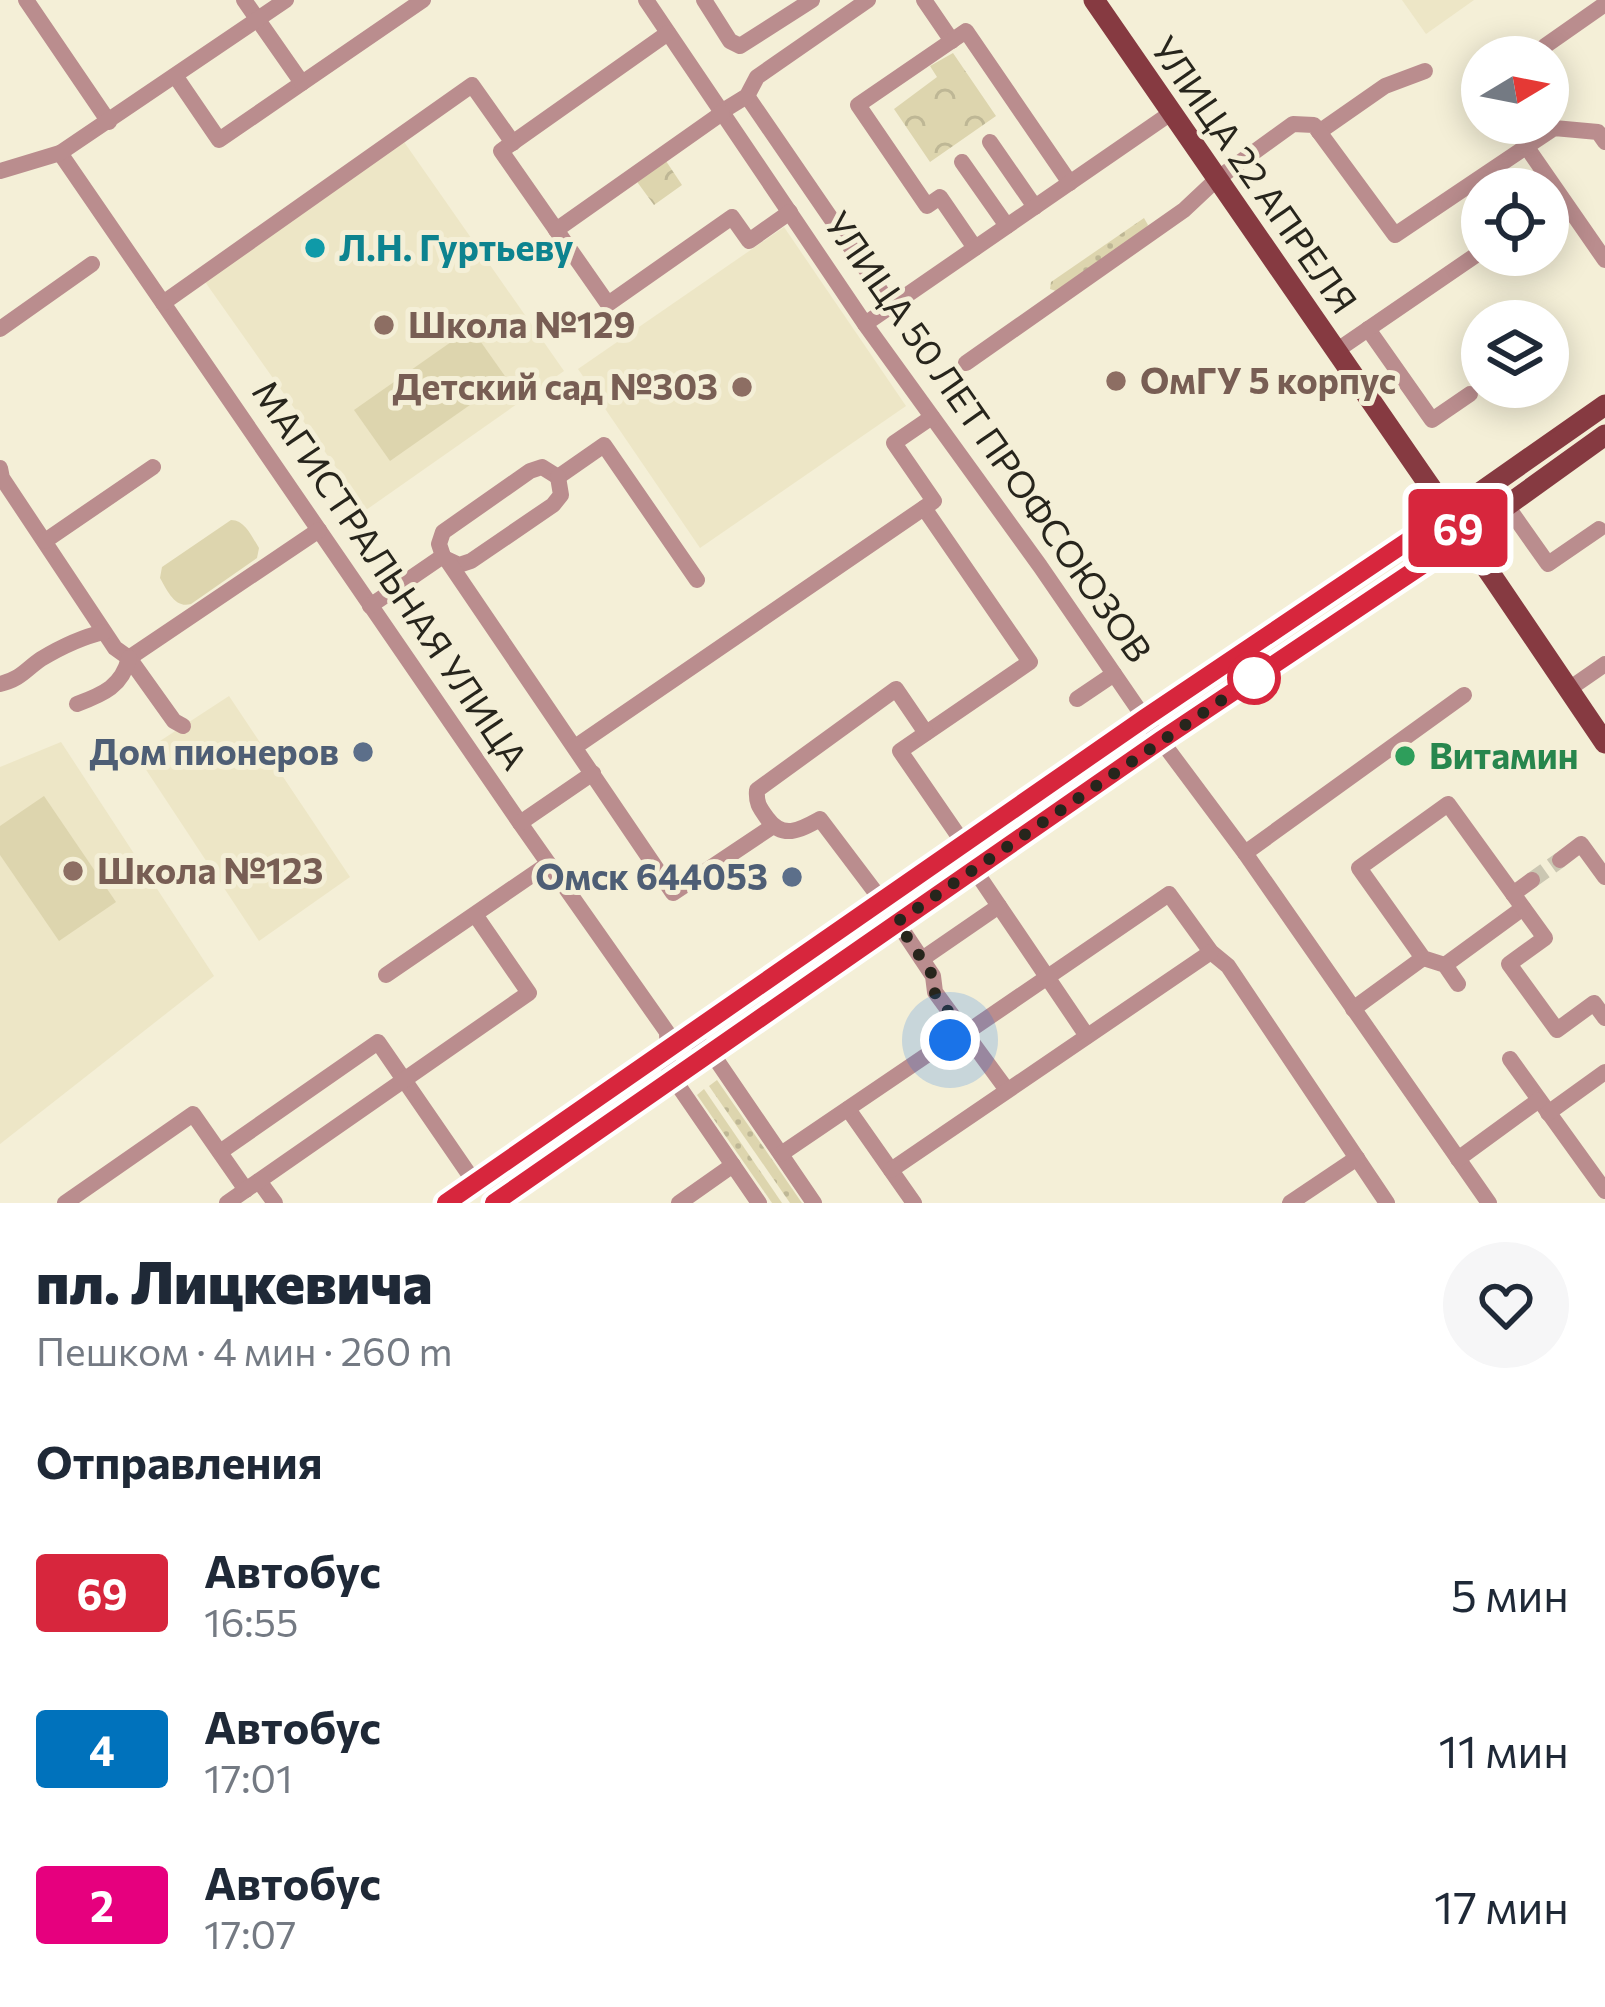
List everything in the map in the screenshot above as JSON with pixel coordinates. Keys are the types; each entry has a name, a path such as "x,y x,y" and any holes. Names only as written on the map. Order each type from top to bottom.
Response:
{"main road":[{"name":"УЛИЦА 22 АПРЕЛЯ","path":"1094,0 1605,743"},
{"path":"446,1203 674,1040 1605,406"},
{"path":"494,1203 1161,740 1464,537 1605,435"},
{"path":"1429,485 1451,500 1468,500"},
{"path":"1422,533 1430,526 1433,508 1429,485"},
{"path":"1436,556 1457,554 1483,562 1480,541 1497,513"}],"street":[{"path":"26,0 109,122"},
{"path":"244,0 302,83"},
{"path":"0,170 60,153 286,0"},
{"path":"176,77 219,140 423,0"},
{"path":"704,0 730,41 740,46 812,0"},
{"path":"556,230 747,96 757,76 868,0"},
{"path":"924,0 952,40"},
{"name":"УЛИЦА 50 ЛЕТ ПРОФСОЮЗОВ","path":"654,3 668,33 865,324 1245,853 1489,1203"},
{"path":"1559,36 1605,4"},
{"path":"975,248 940,197 927,206 858,105 966,31 1070,183"},
{"path":"668,33 501,151 608,304 732,217 749,241 790,212"},
{"path":"1319,132 1385,86 1425,71"},
{"path":"163,302 472,85 512,143"},
{"path":"747,96 891,306"},
{"path":"865,324 1171,113"},
{"path":"966,363 1184,210 1217,179 1293,124 1314,125 1395,235 1554,128 1598,132 1605,142"},
{"path":"990,142 1035,207"},
{"path":"1526,146 1537,168"},
{"name":"МАГИСТРАЛЬНАЯ УЛИЦА","path":"60,153 674,1040 711,1052 814,1203"},
{"path":"962,161 1006,226"},
{"path":"1569,218 1605,260"},
{"path":"0,329 92,264"},
{"path":"1336,351 1461,265"},
{"path":"1368,329 1432,420 1461,400"},
{"path":"575,747 934,501 894,443 932,417"},
{"path":"559,476 604,445 697,580"},
{"path":"45,541 153,466"},
{"path":"0,468 2,478 115,648 130,658 174,721 183,726"},
{"path":"370,605 445,558 465,564 553,505 562,489 559,476 548,469 536,468 443,532 439,544 445,558 673,893 773,826"},
{"path":"924,508 1030,662 901,751 964,844"},
{"path":"1497,513 1548,565 1598,529"},
{"path":"77,704 120,682 130,658 319,530"},
{"path":"0,684 16,680 37,662 84,636 104,632"},
{"path":"1569,689 1605,664"},
{"path":"1077,699 1114,674"},
{"path":"882,901 820,819 783,833 757,803 757,790 896,689 926,733"},
{"path":"1245,853 1464,695"},
{"path":"520,823 593,773"},
{"path":"1459,984 1445,965 1423,958 1359,868 1448,804 1545,938 1509,964 1557,1030 1594,1003 1605,1018"},
{"path":"1560,860 1581,844 1605,878"},
{"path":"386,975 548,863"},
{"path":"974,869 1087,1036"},
{"path":"1445,965 1518,901 1532,880"},
{"path":"781,1154 1169,894 1211,952 1228,966 1387,1203"},
{"path":"922,959 999,906"},
{"path":"227,1203 529,993 476,916"},
{"path":"897,922 933,976 934,992 1007,1090"},
{"path":"891,1170 1211,952"},
{"path":"1353,1009 1423,958"},
{"name":"МАГИСТРАЛЬНАЯ УЛИЦА","path":"674,1040 668,1066 673,1078 759,1203"},
{"path":"220,1152 378,1042 475,1183"},
{"path":"1510,1059 1605,1191"},
{"path":"1458,1159 1605,1072"},
{"path":"848,1109 914,1203"},
{"path":"64,1203 193,1114 220,1152 275,1203"},
{"path":"1290,1203 1357,1158"},
{"path":"679,1203 734,1165"},
{"path":"92,1184 106,1203"}],"shaded area":[{"path":"1402,0 1474,0 1426,34"},
{"name":"Школа №129","path":"402,139 564,371 366,510 203,279"},
{"name":"Детский сад №303","path":"784,227 906,406 700,548 578,369"},
{"path":"229,696 350,877 259,941 137,756"},
{"name":"Школа №123","path":"61,742 214,976 0,1144 0,767"}],"green space":[{"path":"953,53 996,116 930,162 894,109 937,77 930,66"},
{"path":"664,158 682,185 654,205 635,179"},
{"path":"1144,218 1146,228 1056,291 1050,289 1051,282"},
{"path":"471,328 507,379 390,461 354,410"},
{"path":"231,520 251,534 259,548 257,558 191,604 176,601 160,578 162,567"},
{"path":"44,796 116,902 59,941 0,855 0,826"},
{"path":"717,1080 802,1203 790,1203 709,1086"},
{"path":"704,1089 782,1203 772,1203 697,1095"}],"tunnel":[{"path":"1532,880 1560,860"}],"bus line":[{"name":"69","path":"446,1203 1448,514 1483,562 1457,554 1436,556 1161,740 494,1203"}],"place":[{"name":"Л.Н. Гуртьеву","path":"315,248"},
{"name":"Школа №129","path":"384,325"},
{"name":"ОмГУ 5 корпус","path":"1116,381"},
{"name":"Детский сад №303","path":"742,387"},
{"name":"Дом пионеров","path":"363,752"},
{"name":"Витамин","path":"1405,756"},
{"name":"Школа №123","path":"73,871"},
{"name":"Омск 644053","path":"792,877"}],"route":[{"path":"950,1040 964,1033 934,992 933,976 897,922 1254,678"}]}
